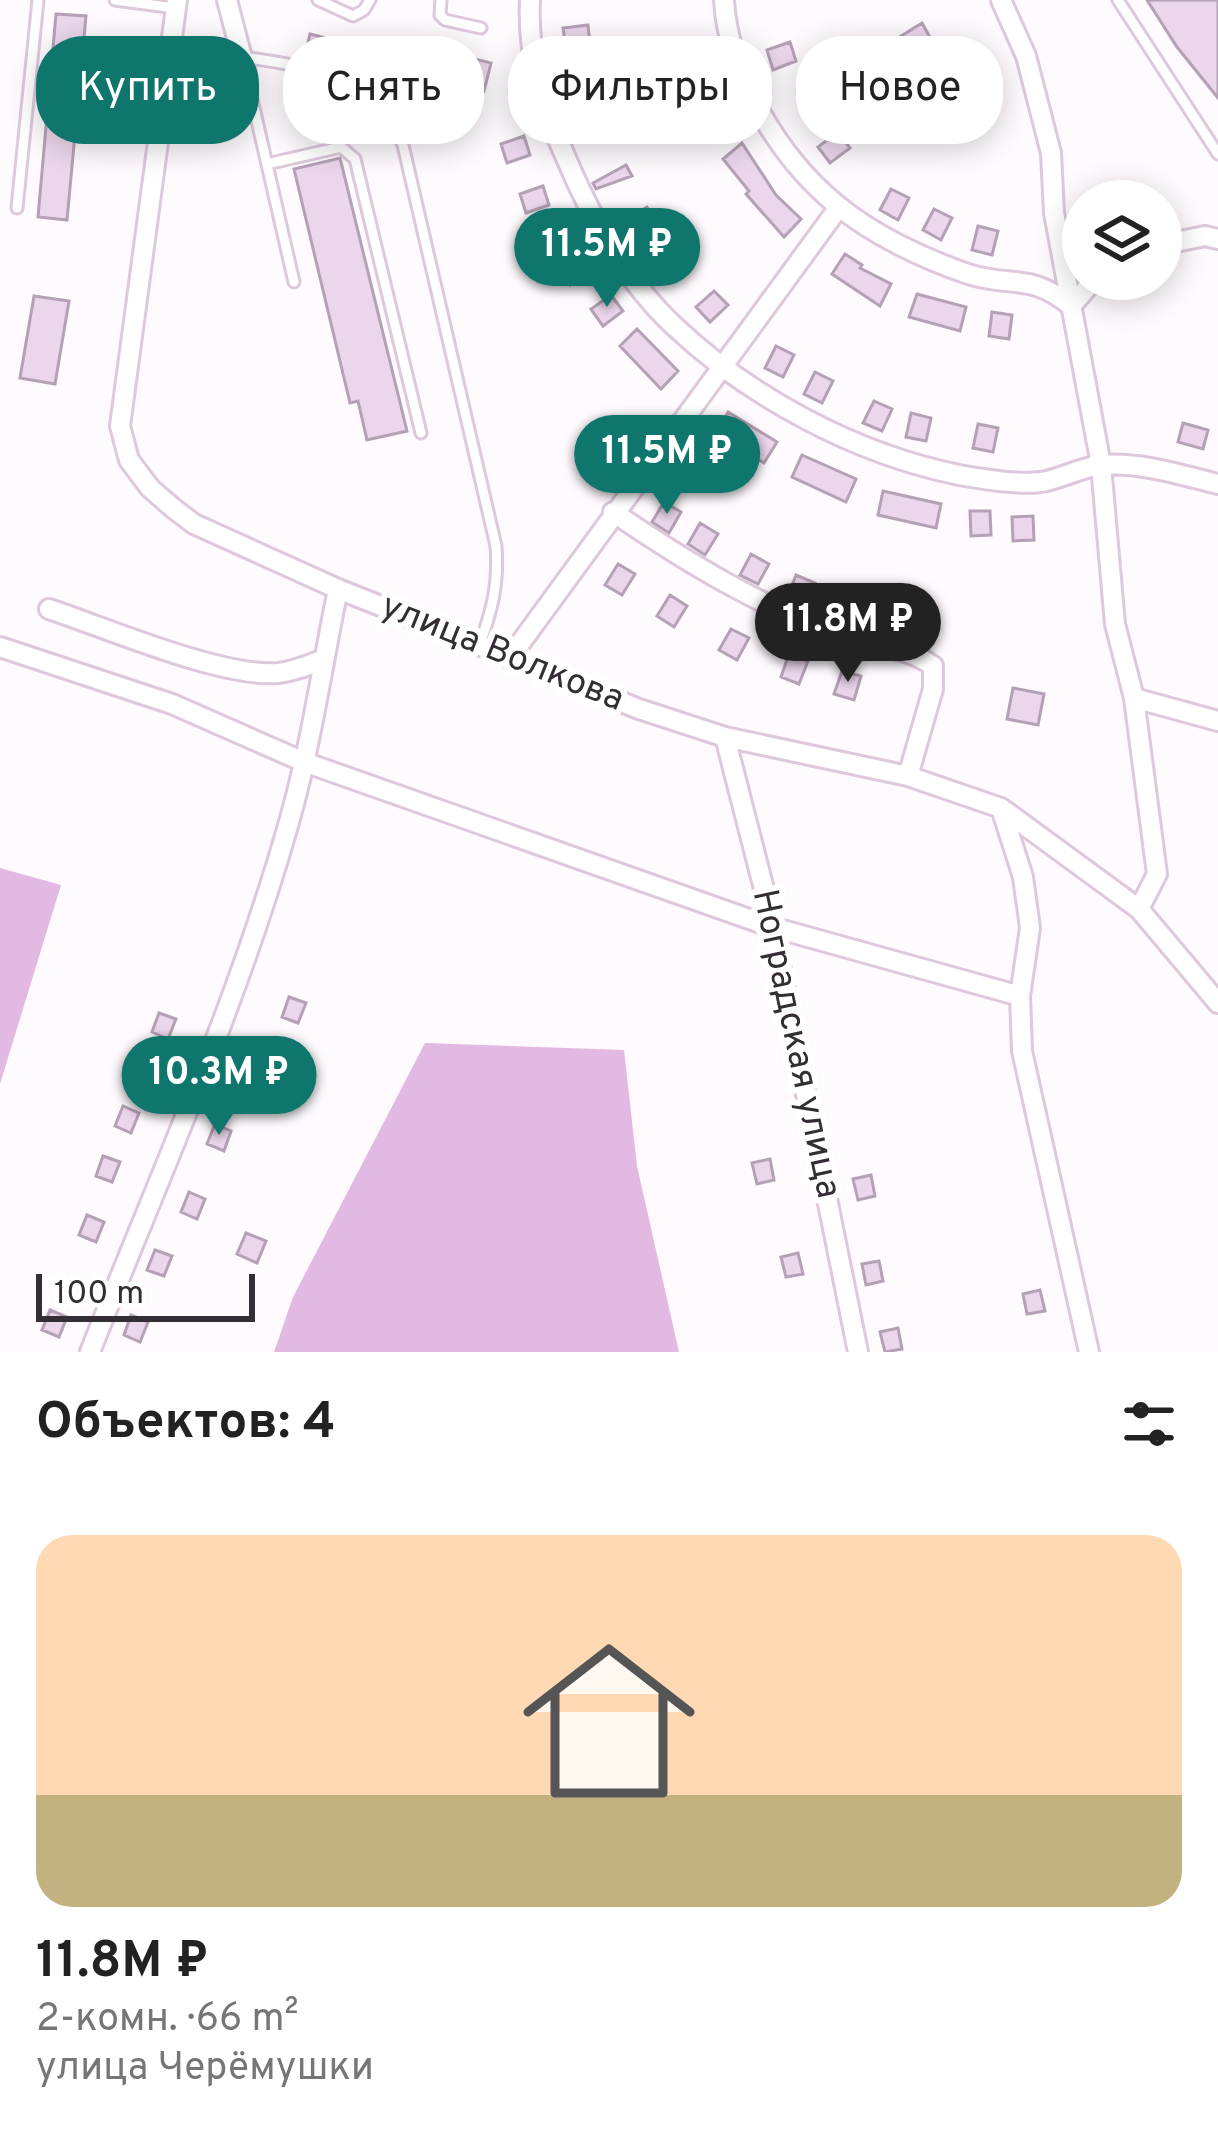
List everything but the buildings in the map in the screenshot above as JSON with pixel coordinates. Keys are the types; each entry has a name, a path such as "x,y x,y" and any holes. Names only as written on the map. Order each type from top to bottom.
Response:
{"street":[{"path":"226,0 237,36"},
{"path":"530,0 538,82 587,206 625,266 671,323 722,365 774,401 897,461 964,476 1038,482 1101,465 1152,468 1218,484"},
{"path":"724,0 725,24 746,83 804,172 839,207 931,259 973,275 1027,281 1052,290 1071,306"},
{"path":"1001,0 1026,56 1051,153 1054,213 1101,465 1115,624 1134,698 1157,874 1139,909"},
{"name":"улица Волкова","path":"172,36 176,4"},
{"name":"улица Волкова","path":"158,144 120,426 129,460 150,488 194,524 338,589 639,709 725,737 908,776 1001,808 1139,909 1218,1004"},
{"path":"511,656 839,207"},
{"path":"1182,241 1205,236 1218,239"},
{"path":"1071,306 1076,300"},
{"path":"614,512 725,583 845,637 921,657 933,666 933,689 908,776"},
{"path":"90,1352 239,978 289,822 338,589"},
{"path":"49,609 228,668 273,674 324,659"},
{"path":"0,647 172,704 304,762 772,927 1020,996"},
{"path":"1134,698 1218,721"},
{"name":"Ноградская улица","path":"725,737 772,927 858,1352"},
{"path":"1001,808 1023,877 1030,928 1020,996 1022,1051 1089,1352"}],"lane":[{"path":"17,208 38,0"},
{"path":"115,0 176,4"},
{"path":"318,0 353,16 370,0"},
{"path":"441,0 440,15 445,20 482,28"},
{"path":"1118,0 1218,154"},
{"path":"259,66 314,68 346,80 396,130 403,145 496,546 494,607 479,646"},
{"path":"259,128 294,282"},
{"path":"267,164 340,147 355,159 421,433"}],"shaded area":[{"path":"0,868 61,885 0,1084"},
{"path":"425,1043 624,1050 637,1166 679,1352 274,1352 293,1297"}]}
